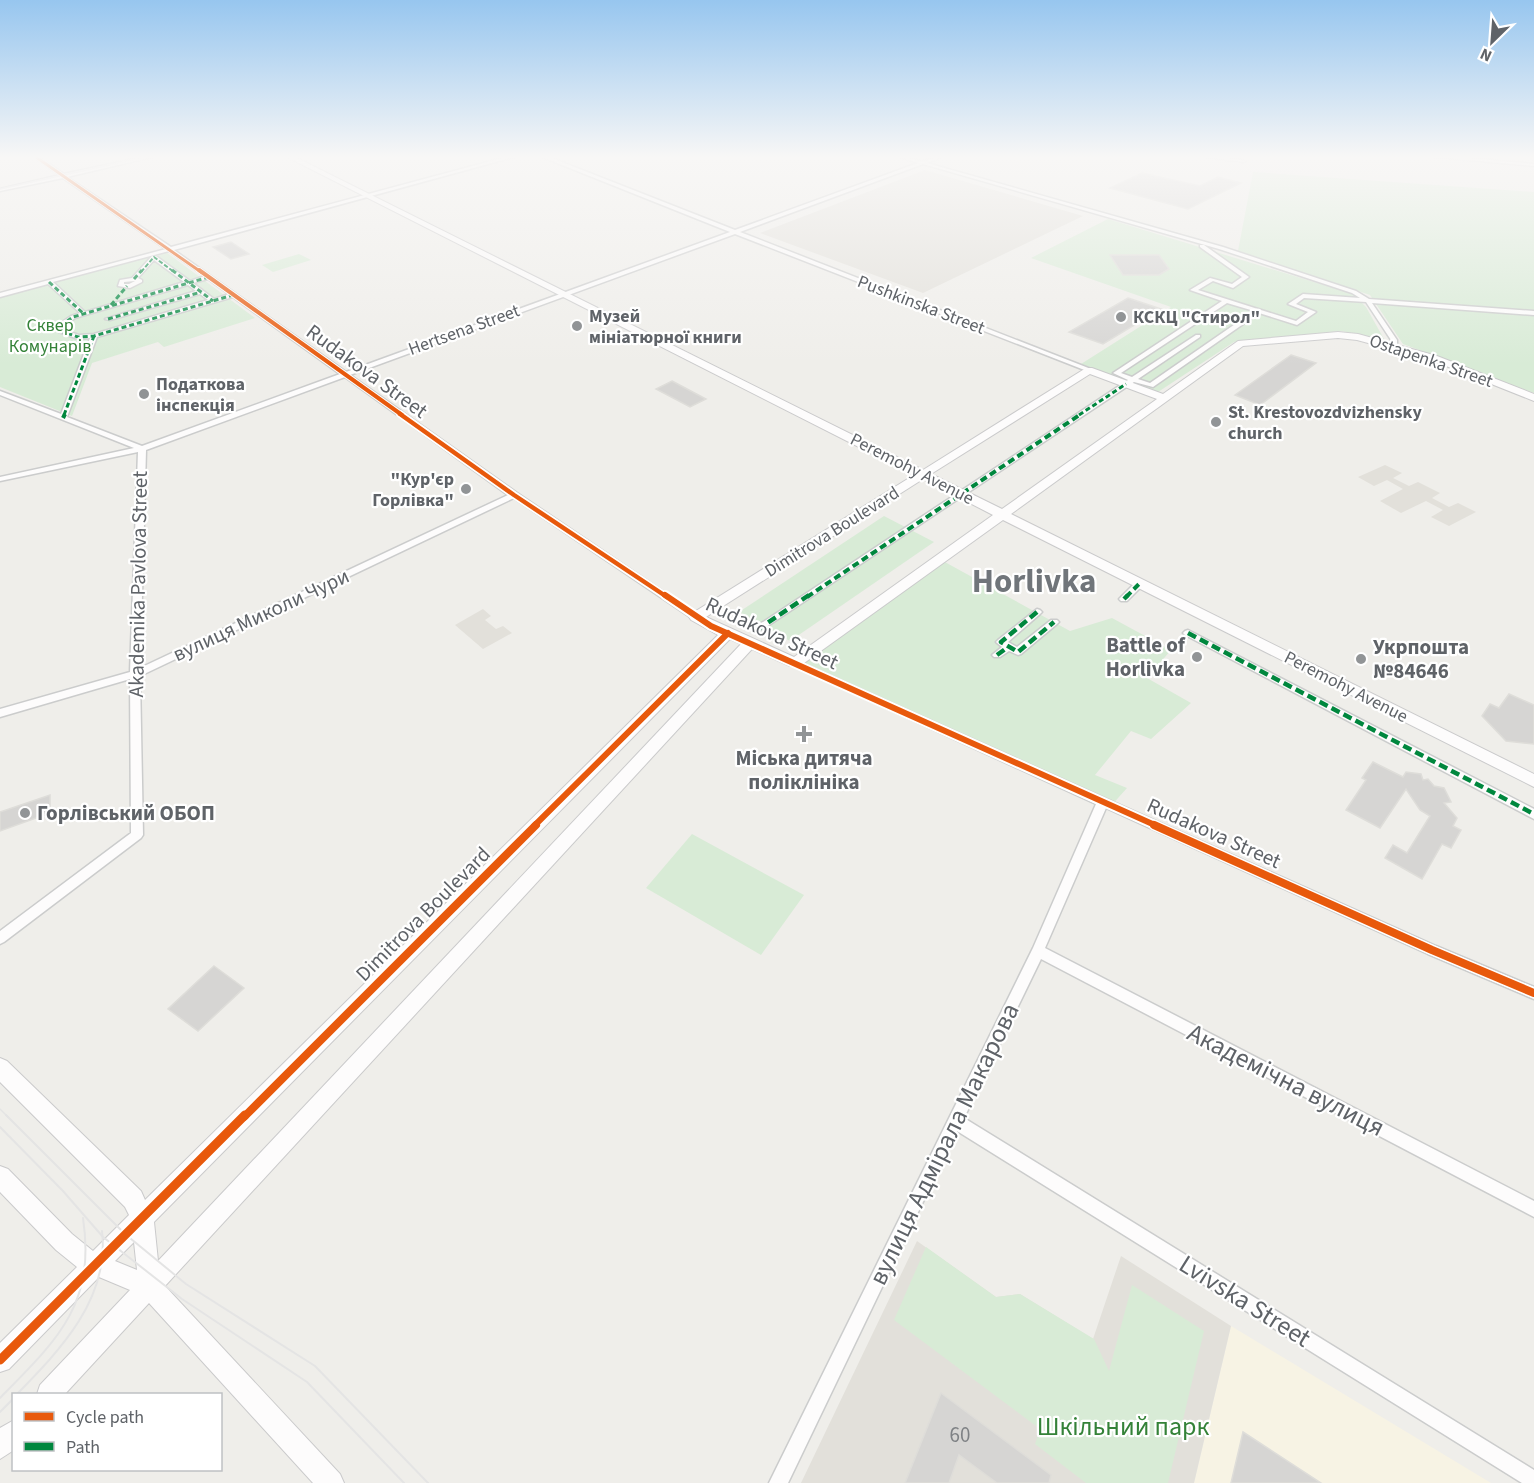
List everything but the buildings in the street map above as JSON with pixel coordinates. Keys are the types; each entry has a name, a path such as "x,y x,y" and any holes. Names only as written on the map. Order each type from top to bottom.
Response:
{"street":[{"name":"Rudakova Street","path":"136,226 514,495 696,617 728,633 754,636 795,663 1432,950 1534,993"},
{"path":"0,295 255,226"},
{"name":"Peremohy Avenue","path":"429,226 1534,782"},
{"name":"Pushkinska Street","path":"719,226 1089,370 1129,381 1164,398"},
{"name":"Hertsena Street","path":"0,479 142,449 754,226"},
{"path":"1144,226 1354,292 1368,301 1394,340 1394,346"},
{"path":"1196,241 1246,277 1233,286 1212,279 1193,290 1297,323 1313,312 1290,304 1303,296 1534,313"},
{"path":"114,304 127,286 119,284 134,279 154,257 213,300"},
{"path":"209,277 84,314 63,324 61,331 78,337 94,336 233,295"},
{"path":"49,282 84,314"},
{"path":"108,319 201,292"},
{"path":"1226,301 1116,373 1129,381 1151,386 1258,311"},
{"path":"114,304 140,322"},
{"path":"1183,331 1215,342"},
{"name":"Ostapenka Street","path":"1164,398 1241,343 1347,335 1434,358 1534,398"},
{"path":"63,418 94,336"},
{"path":"51,1393 754,636 1198,336"},
{"name":"Dimitrova Boulevard","path":"696,617 1089,370"},
{"name":"Akademika Pavlova Street","path":"0,393 142,449 135,674 137,835 0,938"},
{"path":"795,663 1164,398"},
{"name":"вулиця Миколи Чури","path":"0,713 135,674 514,495"},
{"path":"1124,599 1140,583"},
{"path":"1036,612 1001,642 1018,652 1054,622"},
{"name":"Dimitrova Boulevard","path":"0,1360 728,633"},
{"path":"1188,633 1534,814"},
{"path":"997,656 1008,647"},
{"name":"вулиця Адмірала Макарова","path":"778,1483 1038,951 1103,801"},
{"name":"Академічна вулиця","path":"1038,951 1534,1209"},
{"path":"0,1068 133,1199 141,1218 150,1287"},
{"name":"Lvivska Street","path":"956,1122 1534,1480"},
{"path":"0,1177 64,1242 94,1265 150,1287 331,1483"},
{"path":"0,1446 12,1434"}],"shaded area":[{"path":"778,226 1062,226 923,293 760,233"},
{"path":"1385,465 1402,473 1393,478 1409,486 1418,482 1440,493 1432,498 1449,507 1458,503 1476,512 1449,526 1431,517 1443,510 1426,501 1401,513 1380,501 1403,489 1387,480 1374,486 1358,477"},
{"path":"483,609 491,616 485,620 496,629 503,626 512,633 483,649 455,625"},
{"path":"917,1241 996,1297 1020,1294 1093,1339 1121,1256 1231,1326 1194,1483 801,1483"},
{"path":"1231,1326 1491,1483 1194,1483"}],"green space":[{"path":"1094,226 1132,226 1353,294 1366,307 1384,339 1341,331 1234,342 1158,392 1081,364 1171,307 1031,258"},
{"path":"1243,226 1534,226 1534,393 1403,344 1370,295 1238,251"},
{"name":"Сквер Комунарів","path":"166,252 255,318 164,347 158,342 92,363 72,416 0,387 0,297"},
{"path":"299,254 311,260 273,272 262,265"},
{"path":"884,516 934,542 790,641 739,612"},
{"path":"943,561 1070,631 1112,618 1171,650 1147,678 1191,703 1151,739 1131,731 1095,775 1127,788 1110,807 797,666"},
{"path":"692,834 804,895 761,955 646,888"},
{"name":"Шкільний парк","path":"926,1247 996,1297 1020,1294 1094,1339 1109,1371 1132,1285 1204,1331 1168,1483 1086,1483 1035,1444 1040,1429 894,1320"}],"tram line":[{"path":"0,1109 125,1234 186,1284 315,1366 428,1483"},
{"path":"0,1127 63,1191 102,1236"},
{"path":"0,1398 39,1358 68,1319 84,1275 86,1248 83,1218"},
{"path":"102,1231 102,1236"},
{"path":"18,1393 50,1360 79,1322 98,1279 102,1256 102,1236"},
{"path":"102,1236 182,1299 307,1382 404,1483"},
{"path":"0,1412 12,1400"}],"marked path":[{"path":"134,279 154,257 213,301"},
{"path":"209,277 73,317 63,324 61,331 78,337 94,336 233,295"},
{"path":"49,282 84,314"},
{"path":"111,305 127,286"},
{"path":"108,319 201,292"},
{"path":"63,418 94,336"},
{"path":"757,630 1126,384"},
{"path":"1124,599 1140,583"},
{"path":"1037,612 1001,642 1018,652 1054,622"},
{"path":"1188,633 1534,814"},
{"path":"997,655 1008,647"}],"cycle path":[{"path":"137,226 514,495 711,626 1432,950 1534,993"},
{"path":"0,1360 728,633"}],"place":[{"name":"КСКЦ \"Стирол\"","path":"1121,317"},
{"name":"Музей мініатюрної книги","path":"577,326"},
{"name":"Податкова інспекція","path":"144,394"},
{"name":"St. Krestovozdvizhensky church","path":"1216,422"},
{"name":"\"Кур'єр Горлівка\"","path":"466,489"},
{"name":"Battle of Horlivka","path":"1197,657"},
{"name":"Укрпошта №84646","path":"1361,659"},
{"name":"Міська дитяча поліклініка","path":"804,734"},
{"name":"Горлівський ОБОП","path":"25,813"}],"district":[{"name":"Horlivka","path":"1034,581"}]}
